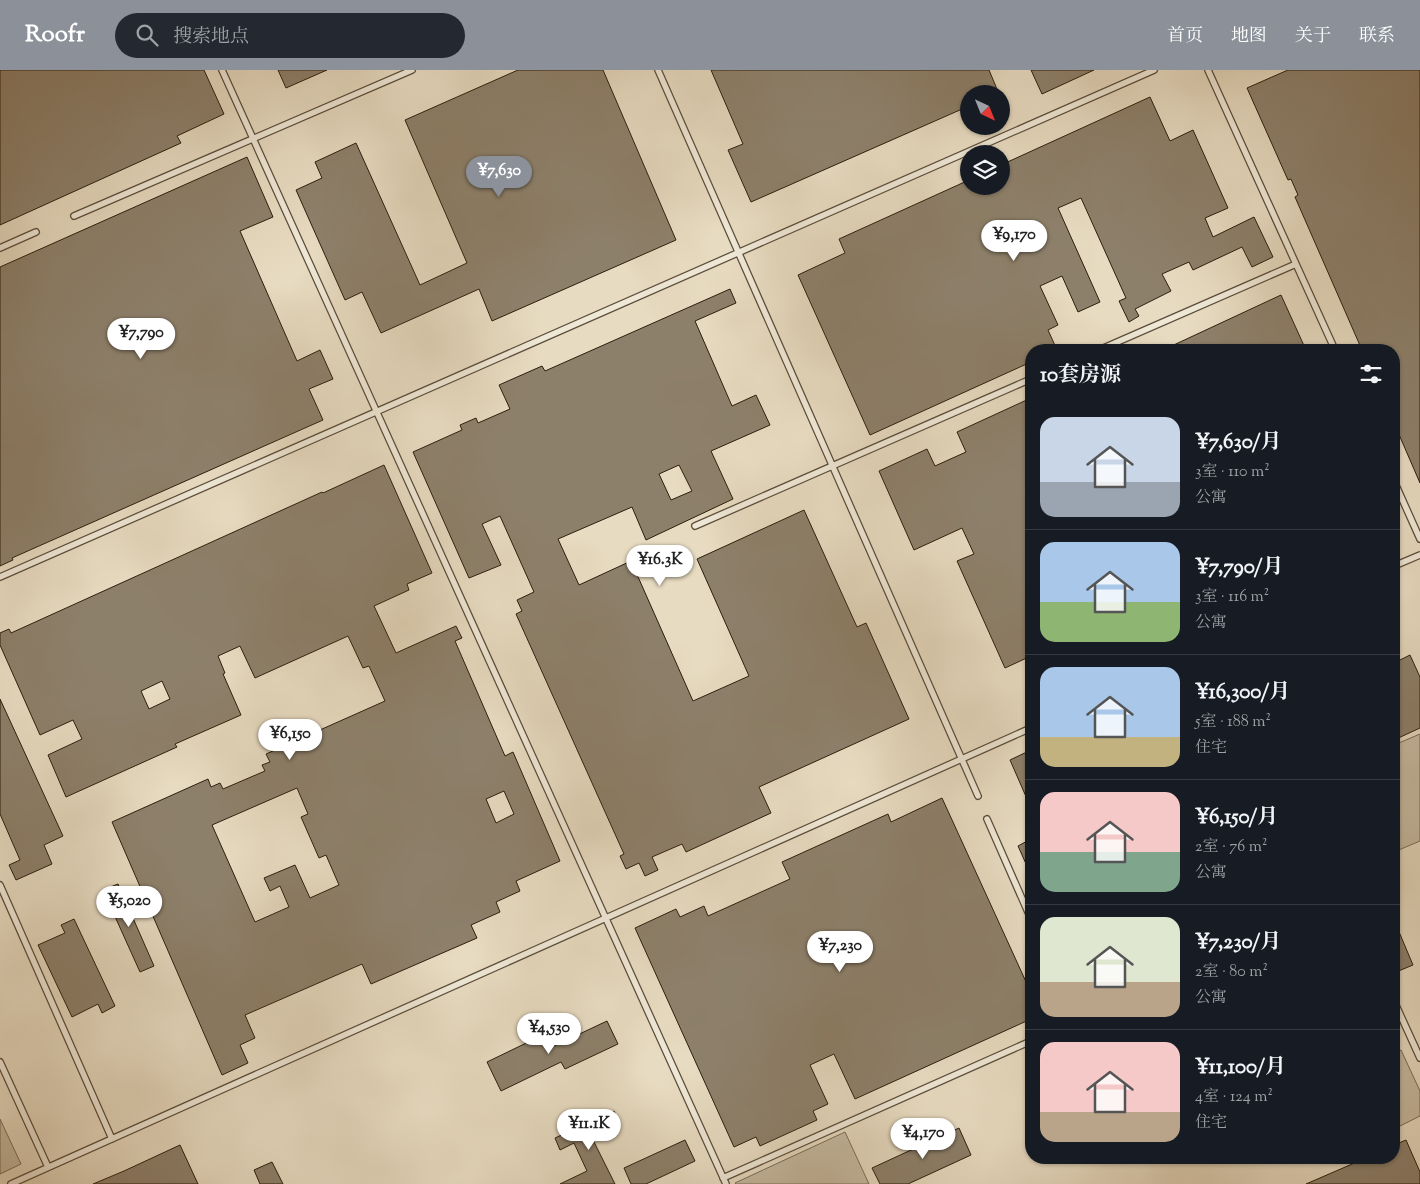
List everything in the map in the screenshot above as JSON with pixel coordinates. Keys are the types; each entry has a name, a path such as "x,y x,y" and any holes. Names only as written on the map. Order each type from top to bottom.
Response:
{"lane":[{"path":"222,70 725,1181 1025,1044"},
{"path":"74,216 412,70"},
{"path":"658,70 978,796"},
{"path":"0,577 1154,70"},
{"path":"1208,70 1332,344"},
{"path":"0,248 36,232"},
{"path":"1113,344 1296,264"},
{"path":"695,526 1025,382"},
{"path":"1400,494 1420,539"},
{"path":"1400,563 1420,555"},
{"path":"10,1184 1025,731"},
{"path":"988,819 1025,905"},
{"path":"0,885 112,1139"},
{"path":"1400,1014 1420,1058"},
{"path":"0,1062 48,1167"}],"shaded area":[{"path":"1420,734 1420,841 1400,849 1400,742"},
{"path":"1400,1050 1420,1091 1420,1116 1400,1126"},
{"path":"0,1119 21,1164 0,1174"},
{"path":"845,1132 869,1184 735,1183"}],"building":[{"path":"0,70 204,70 224,114 177,136 181,143 0,225"},
{"path":"278,70 327,70 286,88"},
{"path":"518,70 603,70 676,240 492,321 479,289 381,333 362,292 345,300 296,190 322,178 315,162 356,143 420,285 467,263 405,120"},
{"path":"711,70 989,70 995,85 960,85 960,110 751,202 728,150 743,144"},
{"path":"1031,70 1094,70 1042,94"},
{"path":"1288,70 1420,70 1420,483 1400,437 1400,344 1359,344 1295,197 1298,195 1291,179 1288,180 1247,88"},
{"path":"1150,97 1170,141 1193,130 1228,208 1205,218 1213,237 1254,217 1273,257 1252,267 1242,247 1193,270 1189,262 1162,274 1171,291 1135,309 1139,316 1129,322 1119,301 1126,298 1081,198 1058,208 1100,302 1078,312 1062,276 1040,286 1058,325 1048,330 1054,344 1025,344 1025,365 870,435 798,275 845,253 839,239 960,184 960,195 1010,195 1010,161"},
{"path":"247,157 273,217 240,231 297,361 320,350 333,379 309,389 323,420 12,558 13,560 0,566 0,267"},
{"path":"730,289 736,303 695,321 732,406 756,395 770,425 711,451 733,499 646,540 632,507 558,539 579,585 631,561 693,701 749,676 697,559 804,510 857,627 866,623 909,719 759,787 771,813 686,852 682,844 652,857 658,870 645,876 639,863 626,869 620,856 624,854 516,614 522,611 517,600 534,592 500,516 482,524 501,565 469,578 413,452 462,430 460,425 476,418 478,423 510,409 499,385 542,366 545,371","holes":["679,465 692,491 671,500 659,474"]},
{"path":"1281,295 1303,344 1176,344"},
{"path":"1025,401 1025,659 1005,668 957,561 974,554 962,528 914,550 879,471 927,449 935,466 966,452 957,432"},
{"path":"384,465 432,573 407,584 409,590 374,606 396,653 456,626 462,638 455,641 505,756 513,752 560,861 516,881 520,891 496,902 500,912 471,925 477,938 371,984 362,964 245,1015 255,1038 240,1045 248,1063 222,1075 112,822 208,779 211,787 220,783 223,789 265,771 262,765 270,762 266,754 385,701 369,666 363,668 348,636 255,678 240,646 218,656 225,673 223,674 241,715 175,744 177,747 66,797 48,755 82,739 73,720 40,735 0,645 0,633 9,629 11,633","holes":["162,681 170,699 149,709 141,691","297,788 308,814 301,817 319,858 326,855 339,885 310,898 295,865 264,878 270,891 280,886 289,907 255,922 212,825","504,791 514,814 496,823 486,799"]},
{"path":"1410,655 1420,677 1420,728 1400,737 1400,660"},
{"path":"0,699 63,836 44,845 52,864 16,880 9,865 20,860 0,814"},
{"path":"1025,753 1025,794 1010,760"},
{"path":"942,798 1025,980 1025,1022 855,1099 834,1054 810,1065 828,1104 813,1111 817,1120 760,1146 756,1137 734,1147 635,928 676,909 680,917 704,906 708,916 790,879 782,862 888,814 891,822"},
{"path":"1025,842 1025,862 1018,846"},
{"path":"118,884 154,966 140,972 103,890"},
{"path":"74,919 115,1006 102,1013 98,1004 72,1017 38,945 65,933 61,925"},
{"path":"1400,934 1413,965 1400,970"},
{"path":"607,1021 618,1044 565,1069 561,1062 501,1091 487,1062 547,1033 554,1046"},
{"path":"614,1111 619,1122 591,1136 615,1184 560,1184 587,1171 574,1143 560,1150 555,1138"},
{"path":"959,1128 971,1155 908,1184 880,1184 872,1168"},
{"path":"685,1140 695,1161 646,1184 631,1184 624,1168"},
{"path":"1406,1140 1420,1172 1420,1184 1306,1184 1352,1164 1400,1164 1400,1142"},
{"path":"180,1145 198,1184 93,1184 124,1171"},
{"path":"272,1162 283,1184 260,1184 254,1170"}]}
